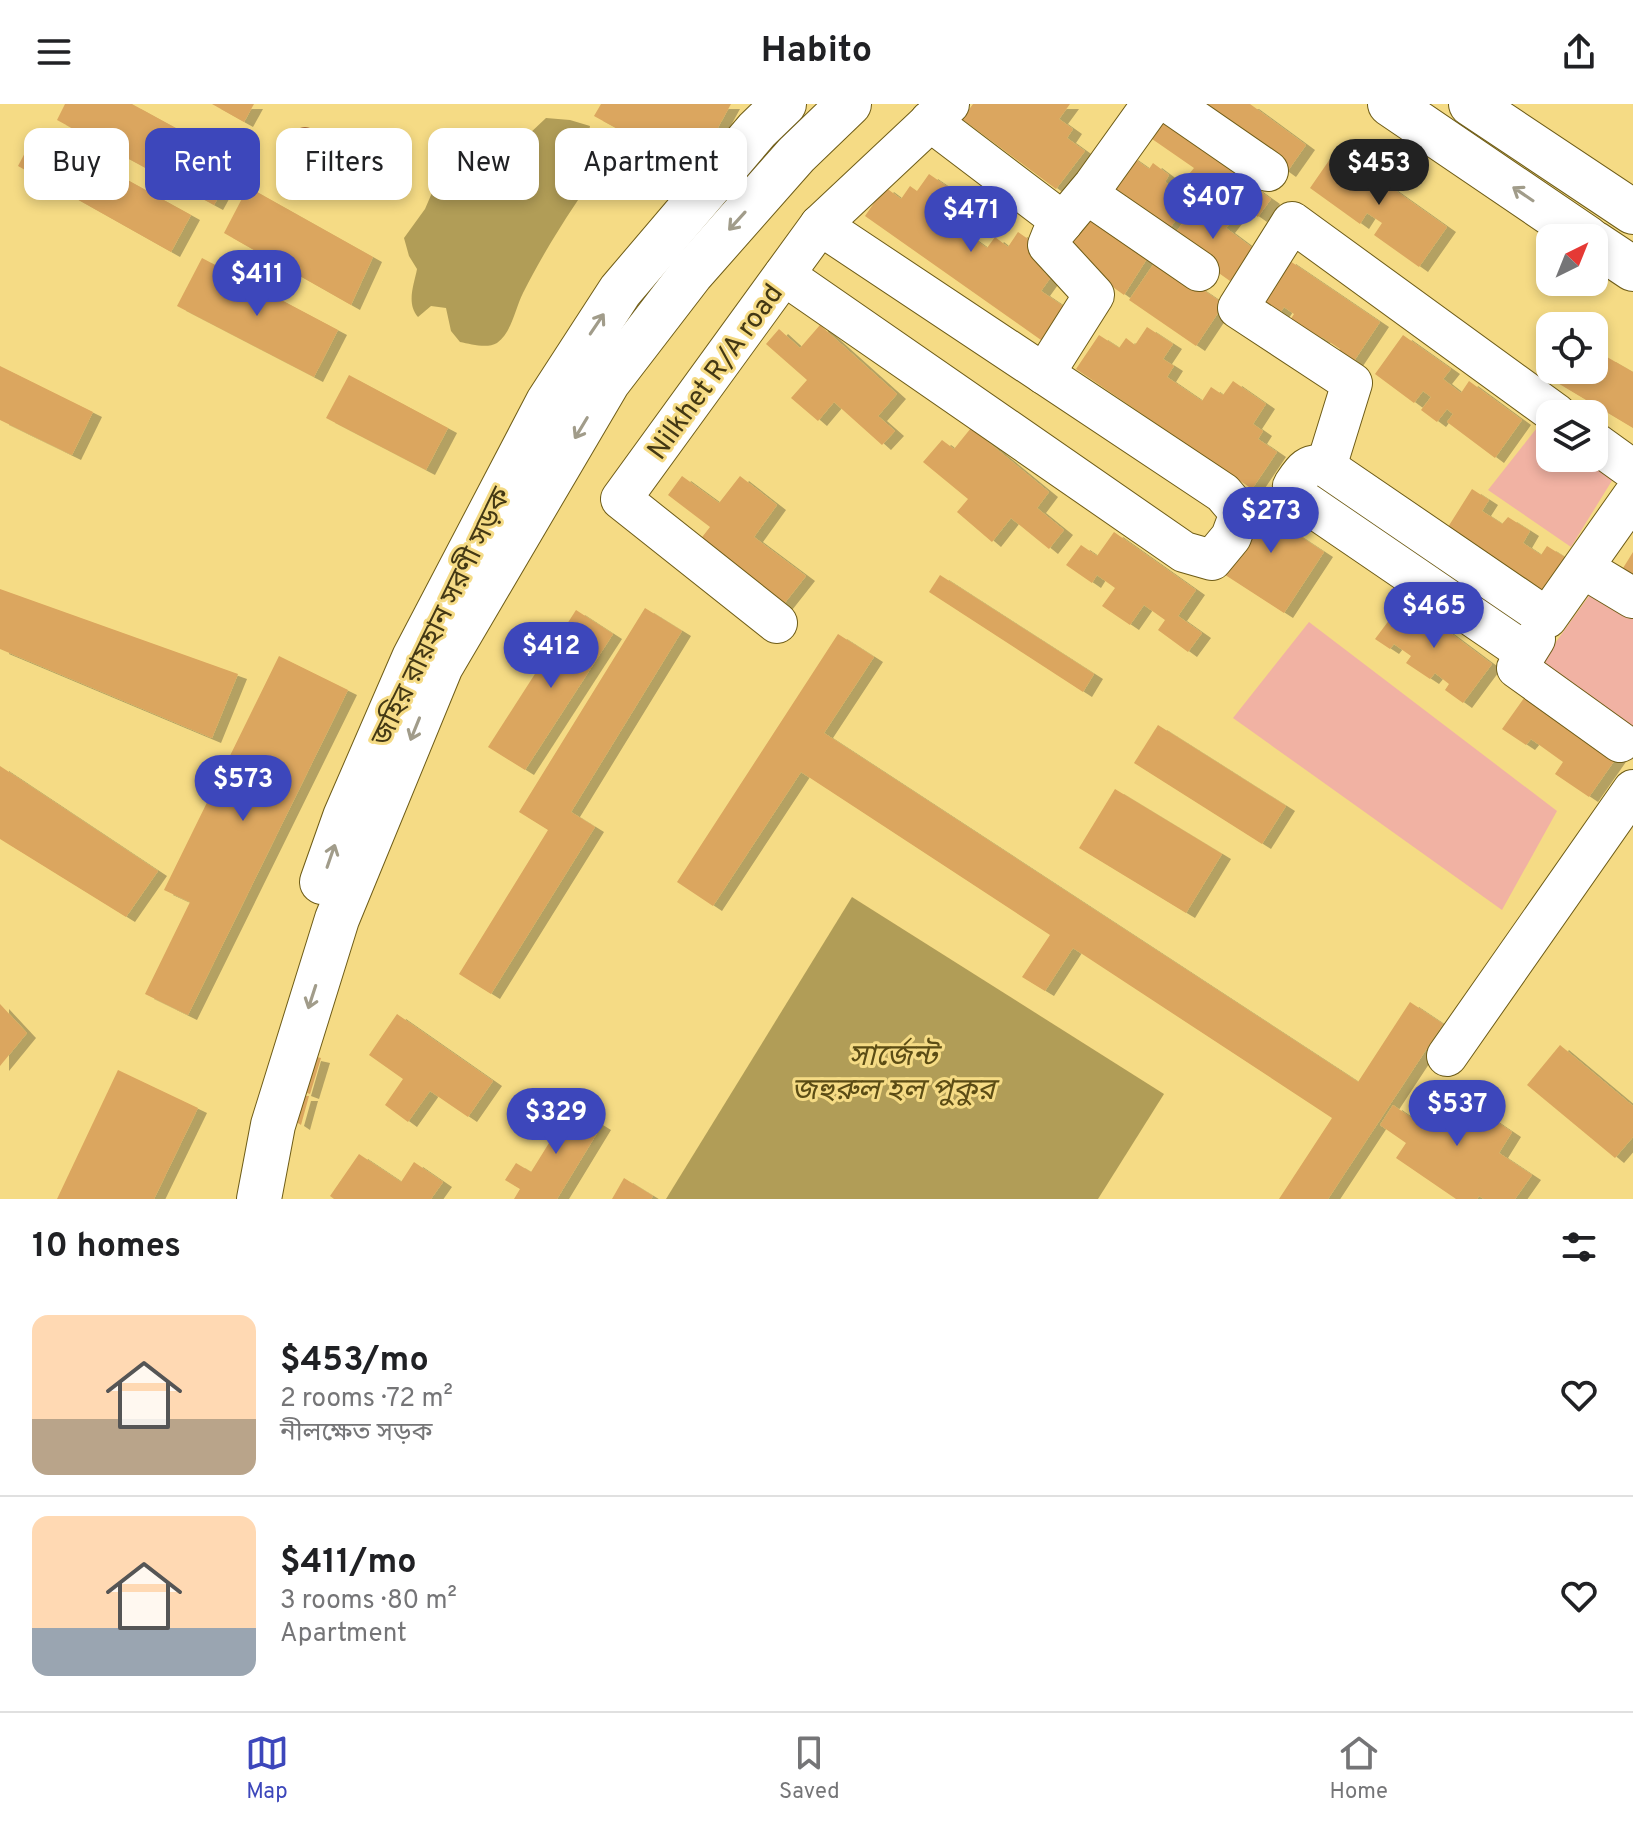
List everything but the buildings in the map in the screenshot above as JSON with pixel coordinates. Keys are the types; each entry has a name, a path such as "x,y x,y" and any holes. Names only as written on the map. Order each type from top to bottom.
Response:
{"main road":[{"name":"জহির রায়হান সরণী সড়ক","path":"231,1199 244,1128 275,1018 345,817 414,658 548,402 589,337 620,291 757,130 784,104"},
{"path":"259,1199 273,1125 337,919 441,666 608,382 691,274 796,155 849,104"},
{"path":"1390,104 1566,224"},
{"path":"1471,104 1633,212"},
{"path":"1608,252 1633,269"}],"street":[{"path":"1044,374 1094,295 1048,245 1052,235 1152,104"},
{"path":"1171,104 1268,171"},
{"path":"940,113 1075,208 1199,271"},
{"name":"Nilkhet R/A road","path":"777,623 621,499 820,225 940,113"},
{"path":"1326,467 1352,383 1238,308 1292,222 1537,400"},
{"path":"784,275 1184,552 1212,560 1231,537 1240,513 1223,493 820,225"},
{"path":"1608,452 1633,470"},
{"path":"1526,653 1299,498 1293,486 1307,466 1317,464 1326,467 1547,618"},
{"path":"1620,742 1517,668 1547,618 1633,496"},
{"path":"1583,568 1633,598"},
{"path":"1447,1056 1633,790"}],"shaded area":[{"path":"1536,429 1536,472 1604,472 1613,479 1571,547 1488,490"},
{"path":"1596,586 1633,613 1633,732 1538,667"},
{"path":"1309,622 1557,811 1502,910 1233,718"}],"water":[{"path":"546,118 590,126 555,128 555,200 578,200 542,257 502,338 489,346 460,342 451,331 446,308 431,306 418,317 414,312 412,294 417,269 404,238 429,200 539,200 539,128 535,128"},
{"name":"সার্জেন্ট জহুরুল হল পুকুর","path":"852,897 1164,1094 1098,1199 666,1199"}]}
